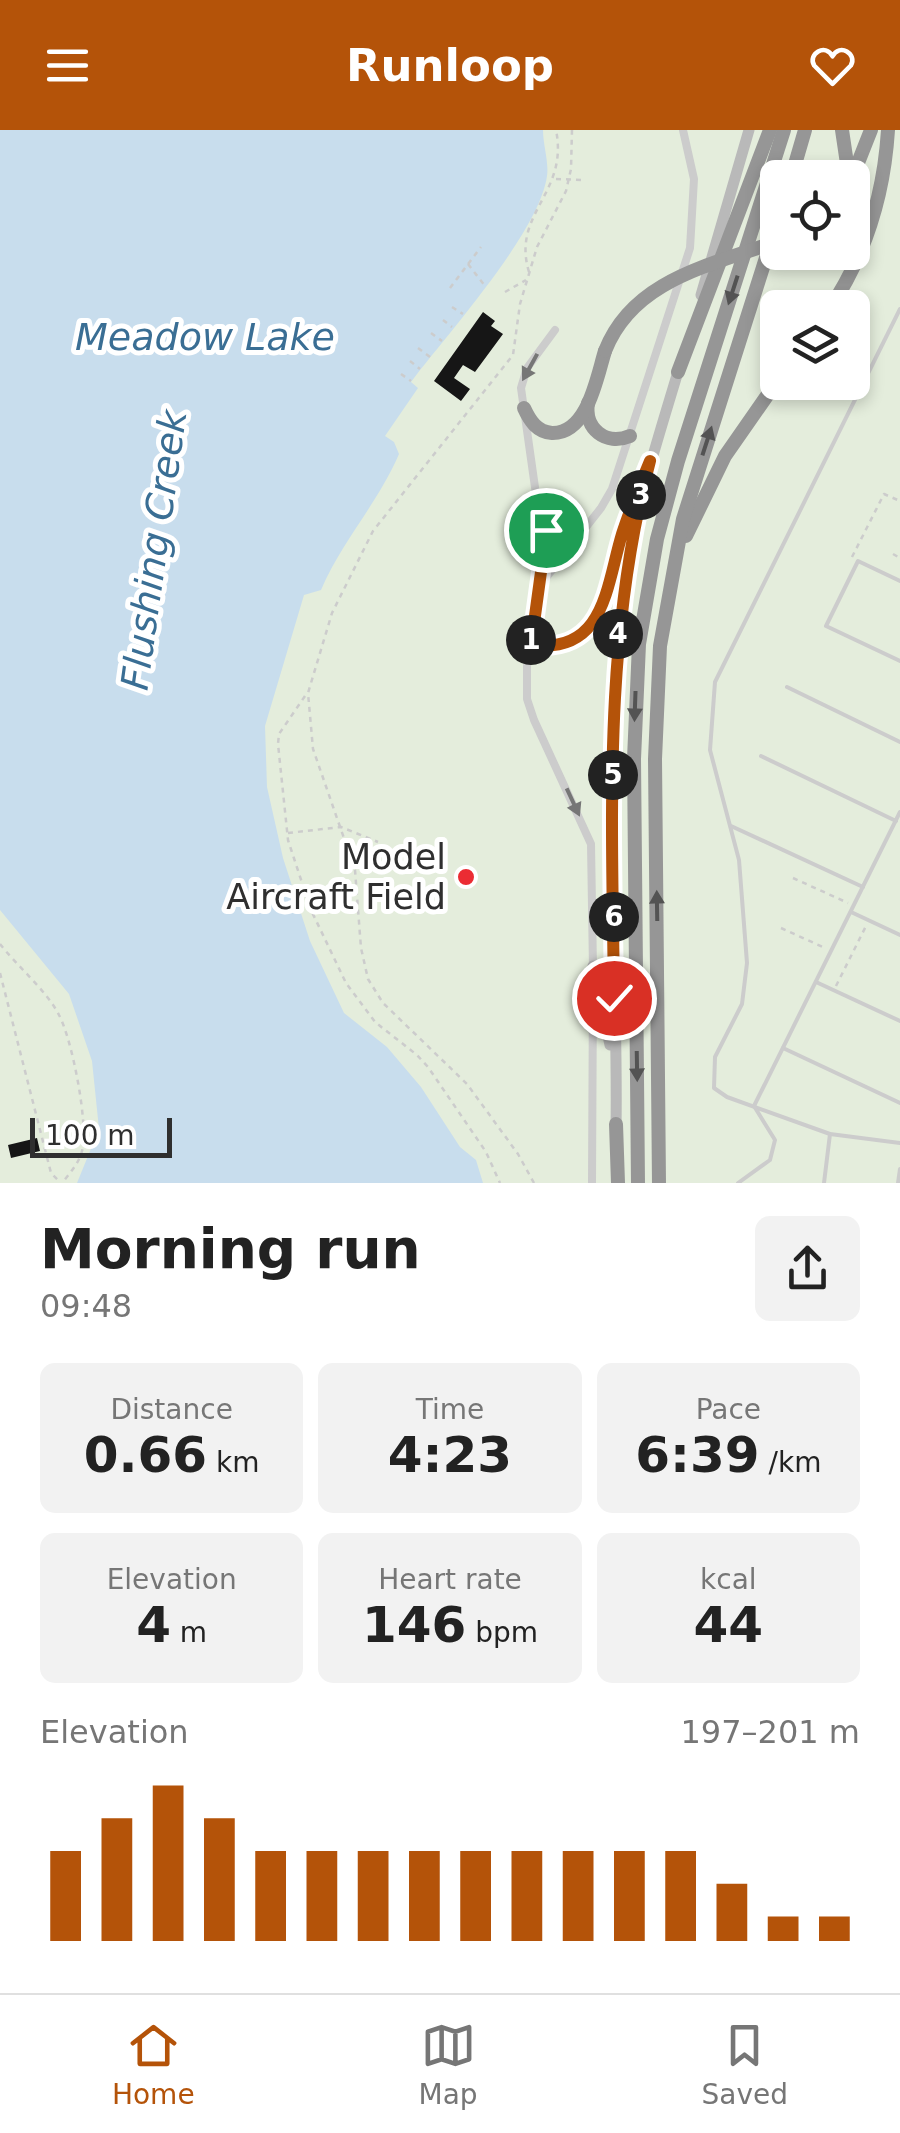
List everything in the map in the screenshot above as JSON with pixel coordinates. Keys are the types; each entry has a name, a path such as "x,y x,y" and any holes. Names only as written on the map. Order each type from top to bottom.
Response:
{"highway":[{"path":"678,372 770,130"},
{"path":"638,1183 634,741 642,617 667,500 784,130"},
{"path":"796,160 805,130"},
{"path":"842,130 847,160"},
{"path":"858,160 870,130"},
{"path":"840,290 869,230 882,182 888,130"},
{"path":"524,408 533,425 552,433 571,426 588,402 605,350 628,310 652,290 760,248"},
{"path":"663,1183 658,1109 656,711 660,646 672,568 698,467 762,270"},
{"path":"672,568 725,456 764,400"},
{"path":"588,402 588,422 597,432 613,440 630,436"},
{"path":"616,1124 616,1183"}],"street":[{"path":"539,588 607,498 690,248 694,179 683,130"},
{"path":"616,1124 612,762 615,666 627,562 650,461 749,130"},
{"path":"555,330 524,372 521,388 540,515 539,588 526,678 530,710 590,844 592,1183"},
{"path":"531,645 565,644 580,636 597,617 628,515 650,461"},
{"path":"540,515 546,530 556,536 568,537 584,529"},
{"path":"593,966 616,1080"}],"lane":[{"path":"900,309 715,682 710,750 738,860 747,964 742,1004 716,1056 714,1088 728,1097 830,1134 900,1143"},
{"path":"900,581 858,561 826,626 900,661"},
{"path":"787,687 900,742"},
{"path":"762,756 896,821"},
{"path":"754,1106 900,812"},
{"path":"730,826 863,887"},
{"path":"852,909 900,935"},
{"path":"816,982 900,1021"},
{"path":"783,1048 900,1103"},
{"path":"738,1183 770,1160 776,1140 754,1106"},
{"path":"824,1183 830,1134"},
{"path":"898,1183 900,1170"}],"path":[{"path":"529,273 524,244 527,228 554,179 558,155 556,130"},
{"path":"500,1183 486,1152 418,1054 375,1022 346,983 312,910 286,833 278,734 308,693 332,613 374,531 512,355 537,247 561,205 569,177 572,130"},
{"path":"554,179 584,180"},
{"path":"450,288 480,247"},
{"path":"468,264 486,286"},
{"path":"504,292 528,279"},
{"path":"452,307 463,314"},
{"path":"443,320 452,327"},
{"path":"432,333 442,341"},
{"path":"418,348 430,356"},
{"path":"410,362 420,369"},
{"path":"401,374 412,381"},
{"path":"858,561 852,558 884,494 900,501"},
{"path":"893,554 900,558"},
{"path":"308,693 313,749 355,870 361,948 368,979 383,1003 467,1084 518,1154 534,1183"},
{"path":"286,833 341,827 378,842"},
{"path":"792,878 852,909"},
{"path":"834,990 869,920"},
{"path":"781,928 831,951"},
{"path":"0,944 2,951 58,1012 69,1037 84,1146 78,1162 61,1183 51,1173 0,973"}],"green space":[{"path":"0,130 900,130 900,1183 0,1183"}],"water":[{"name":"Meadow Lake","path":"0,130 543,130 547,176 540,199 510,254 411,382 418,388 385,436 394,442 399,454 321,590 304,595 265,726 267,787 283,858 310,941 344,1013 387,1047 421,1087 460,1147 476,1160 483,1183 77,1183 99,1129 92,1061 69,994 0,910"}],"building":[{"path":"483,312 495,321 491,326 503,334 475,372 463,365 454,378 470,389 461,401 434,381"},
{"path":"37,1138 40,1151 11,1158 8,1145"}],"place":[{"name":"Model Aircraft Field","path":"466,877"}],"route":[{"path":"546,530 540,515 541,572 531,645 556,646 580,636 597,617 628,515 650,461 627,562 615,666 614,998"}],"water label":[{"name":"Flushing Creek","path":"154,550"}]}
